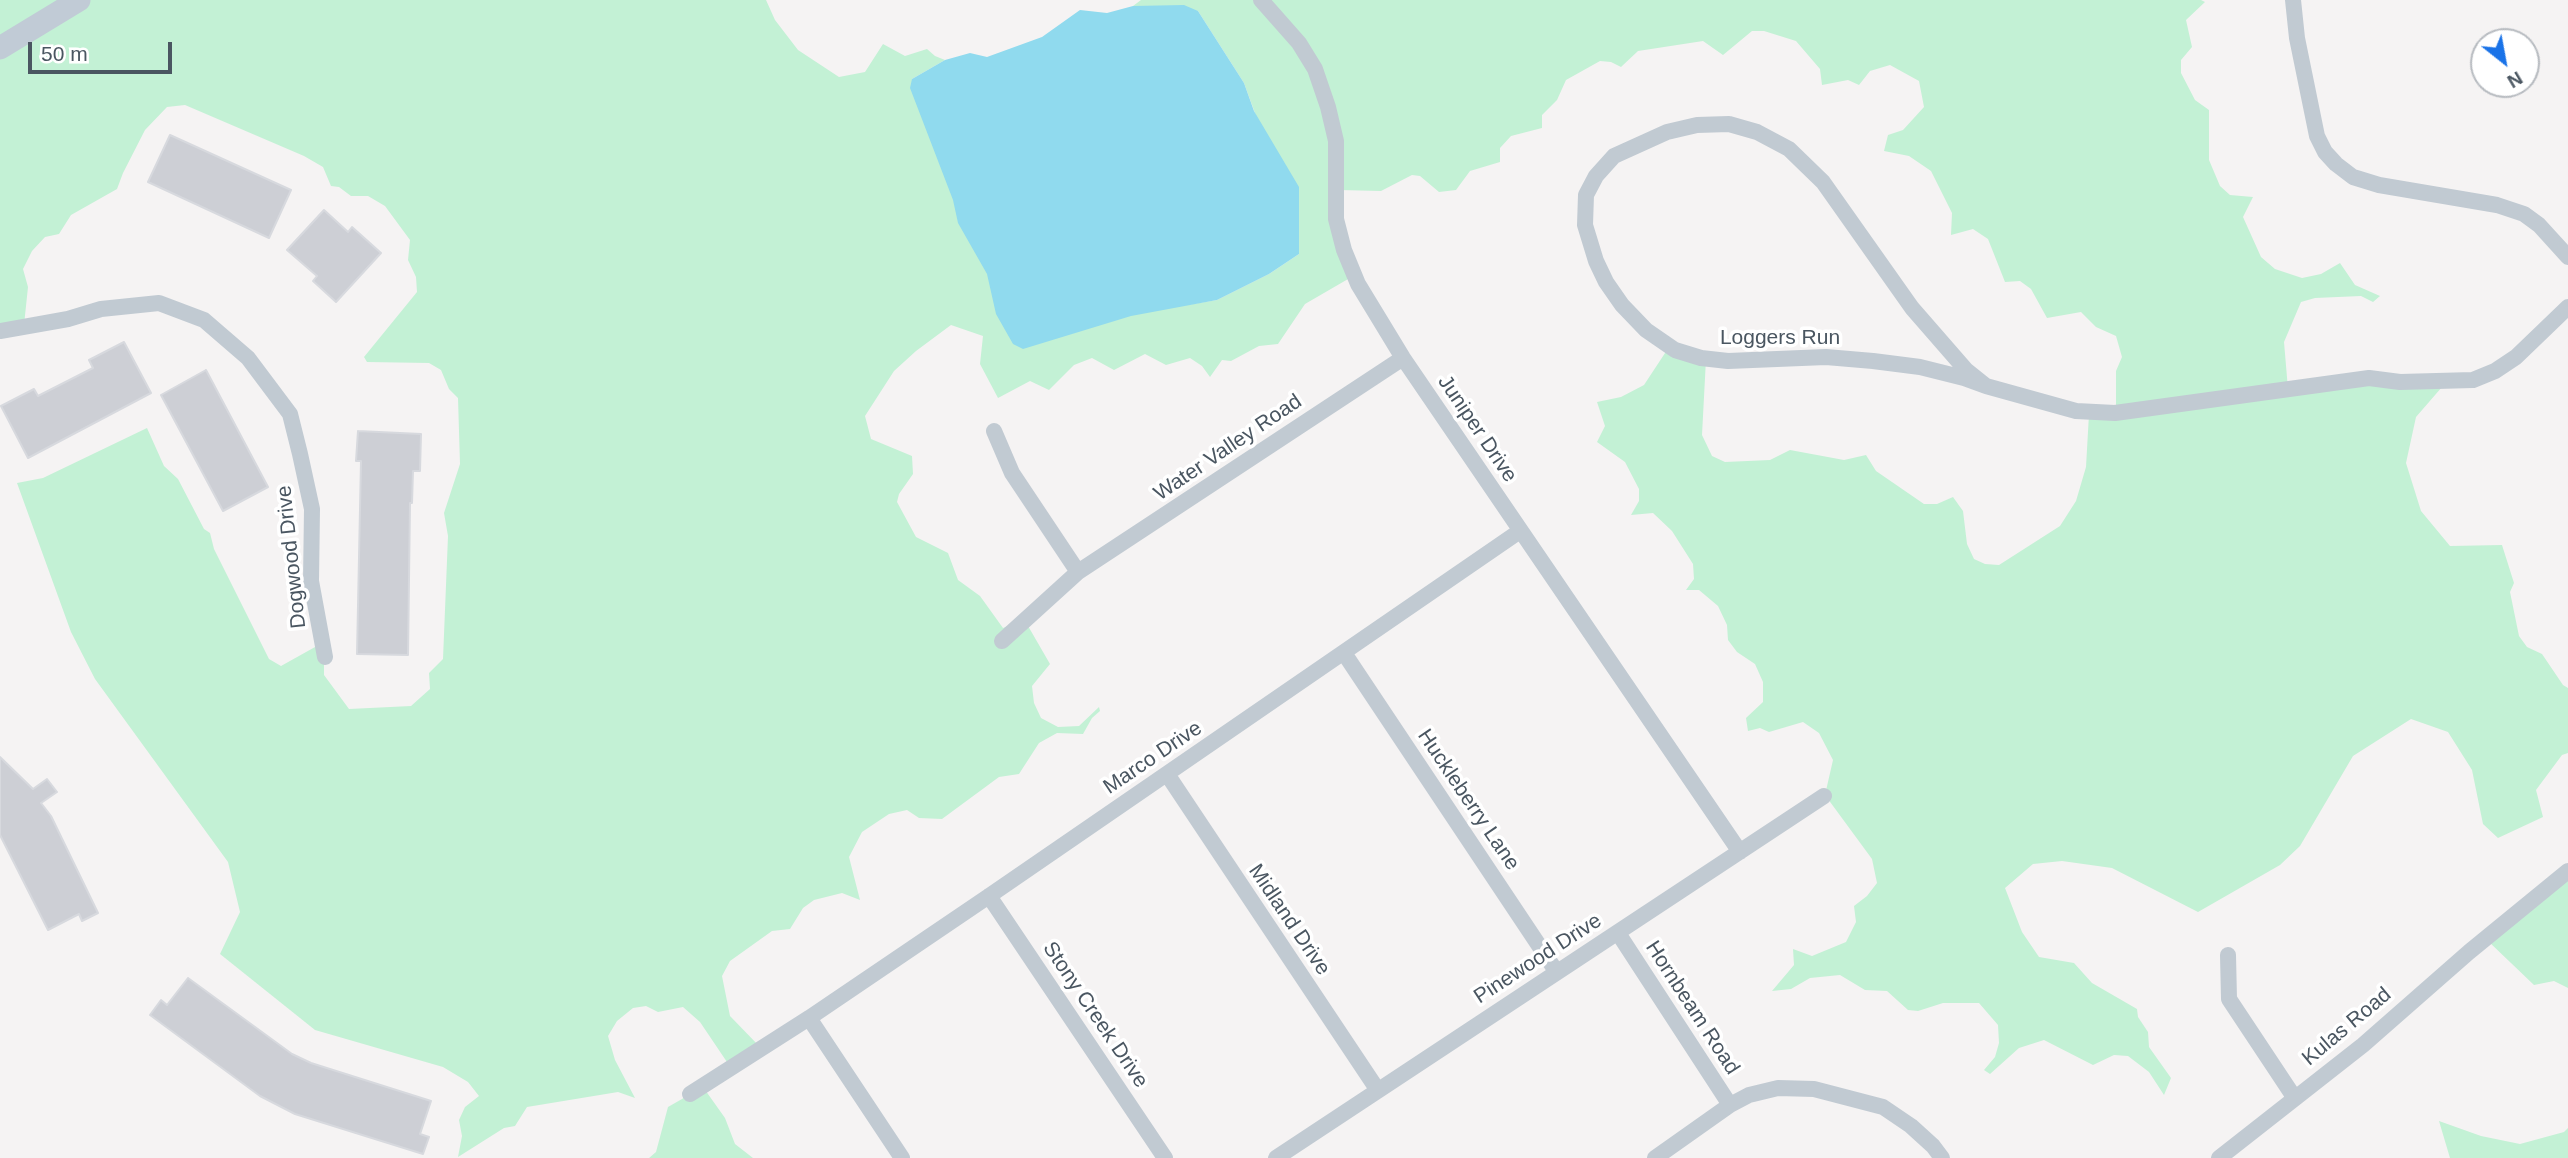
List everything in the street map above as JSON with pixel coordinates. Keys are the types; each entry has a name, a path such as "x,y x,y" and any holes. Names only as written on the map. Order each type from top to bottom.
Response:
{"street":[{"path":"0,48 79,0"},
{"name":"Juniper Drive","path":"1261,0 1299,43 1315,69 1328,107 1336,141 1336,219 1344,250 1358,284 1403,358 1740,852"},
{"path":"2293,0 2297,38 2318,136 2325,152 2336,164 2353,177 2379,185 2486,203 2524,214 2539,225 2568,257"},
{"name":"Loggers Run","path":"1986,386 1966,370 1912,308 1823,182 1789,149 1757,132 1729,124 1697,124 1667,132 1614,156 1596,176 1586,195 1585,225 1596,261 1606,282 1622,305 1646,330 1675,350 1701,358 1728,361 1826,357 1920,367 1964,378 1986,386 2076,411 2115,413 2369,378 2400,382 2473,380 2495,371 2516,357 2568,307"},
{"name":"Dogwood Drive","path":"0,331 68,319 101,309 159,303 204,320 248,358 290,414 312,509 311,581 325,657"},
{"name":"Water Valley Road","path":"1078,572 1403,358"},
{"path":"994,431 1012,473 1078,572 1002,640"},
{"name":"Marco Drive","path":"690,1094 809,1018 989,896 1520,531"},
{"name":"Huckleberry Lane","path":"1344,653 1556,971"},
{"name":"Midland Drive","path":"1167,774 1377,1089"},
{"name":"Pinewood Drive","path":"1276,1158 1824,796"},
{"name":"Kulas Road","path":"2219,1158 2363,1045 2568,871"},
{"name":"Stony Creek Drive","path":"989,896 1165,1158"},
{"name":"Hornbeam Road","path":"1618,933 1730,1105"},
{"path":"2228,955 2229,999 2294,1097"},
{"path":"809,1018 902,1158"},
{"path":"1655,1158 1730,1105 1749,1095 1778,1088 1814,1089 1882,1107 1911,1126 1942,1158"}],"green space":[{"path":"0,0 766,0 775,20 798,50 839,77 865,72 883,44 905,56 927,49 945,60 912,79 1144,312 1217,300 1269,274 1299,254 1263,135 1244,83 1198,11 1133,6 1141,0 2201,0 2205,2 2186,20 2192,47 2181,60 2181,73 2195,100 2209,110 2209,160 2220,186 2230,195 2253,197 2243,217 2261,257 2275,269 2302,278 2321,274 2340,263 2355,285 2380,296 2373,302 2361,296 2315,298 2301,302 2284,342 2288,389 2372,379 2442,387 2416,417 2406,463 2421,511 2450,546 2502,545 2514,583 2510,592 2519,636 2527,647 2542,654 2563,685 2568,688 2568,753 2562,755 2536,790 2543,817 2498,838 2483,824 2472,770 2448,732 2411,719 2353,756 2300,846 2280,865 2198,912 2112,868 2062,861 2033,864 2005,888 2022,932 2039,957 2074,963 2092,983 2137,1009 2138,1017 2148,1032 2149,1047 2171,1078 2164,1095 2149,1072 2128,1056 2114,1055 2093,1065 2044,1040 2019,1048 1990,1074 1984,1070 1995,1057 1999,1043 1998,1025 1979,1003 1943,1003 1918,1011 1908,1010 1887,991 1865,990 1840,975 1810,978 1791,989 1772,991 1794,965 1793,949 1812,956 1846,942 1856,922 1854,906 1867,896 1877,883 1872,859 1825,795 1833,760 1819,733 1803,722 1769,732 1760,728 1748,731 1746,718 1763,702 1763,682 1755,664 1737,652 1728,640 1727,625 1718,606 1699,590 1686,590 1694,579 1693,564 1672,531 1653,513 1631,515 1639,501 1639,489 1625,462 1597,442 1605,426 1597,402 1621,397 1644,385 1669,347 1706,359 1702,435 1712,456 1725,462 1770,460 1790,450 1844,460 1866,455 1876,471 1924,504 1937,504 1953,497 1963,511 1967,544 1974,559 1985,564 1999,565 2060,526 2076,501 2086,467 2089,414 2116,411 2116,371 2122,357 2116,336 2096,327 2081,312 2047,318 2031,289 2020,281 2005,282 1988,239 1973,229 1951,235 1952,213 1931,171 1909,156 1884,151 1888,135 1903,130 1924,107 1919,81 1890,65 1870,71 1859,85 1848,80 1822,85 1820,69 1796,41 1764,31 1752,31 1723,55 1703,41 1638,51 1621,67 1600,61 1566,80 1557,100 1542,115 1542,128 1511,136 1500,148 1500,162 1470,171 1456,190 1439,192 1420,176 1412,175 1381,191 1339,190 1338,217 1355,275 1305,304 1278,344 1259,346 1231,361 1222,360 1210,377 1202,366 1190,358 1166,365 1145,354 1114,370 1092,358 1074,365 1049,390 1030,381 998,398 980,364 983,336 951,325 894,371 865,416 871,439 912,456 913,474 899,494 897,502 916,537 948,553 958,580 980,596 1003,628 1024,619 1050,664 1032,686 1034,703 1041,718 1058,727 1079,726 1099,707 1100,711 1092,718 1083,734 1057,733 1039,743 1019,774 999,777 942,819 919,818 907,810 889,814 862,832 849,857 860,900 842,893 814,900 803,908 790,929 772,931 730,961 722,976 730,1016 761,1048 729,1065 700,1022 683,1007 658,1012 646,1006 633,1008 617,1021 608,1036 615,1060 635,1098 618,1092 527,1107 515,1126 504,1128 458,1157 462,1136 459,1120 465,1107 479,1096 468,1082 443,1067 315,1030 220,954 240,912 228,862 95,679 71,632 17,483 43,478 147,428 164,466 178,479 204,529 210,533 214,549 269,659 281,666 324,642 324,675 349,709 411,706 430,689 429,673 443,659 448,536 444,513 460,464 458,398 449,389 441,370 429,363 367,362 364,357 417,292 416,277 408,260 410,240 385,206 368,196 351,196 339,187 331,186 323,167 304,156 185,105 167,107 145,130 117,189 71,215 59,234 45,237 32,251 23,269 28,287 24,325 0,327"},
{"path":"2568,874 2568,988 2554,981 2534,985 2488,941"},
{"path":"703,1087 725,1118 735,1144 753,1158 649,1158 656,1152 668,1107"},
{"path":"2439,1121 2481,1136 2520,1144 2564,1132 2568,1128 2568,1158 2450,1158"}],"water":[{"path":"1184,5 1198,11 1244,83 1254,111 1299,187 1299,254 1269,274 1217,300 1131,316 1023,349 1013,344 996,314 987,274 958,223 953,200 910,88 912,79 945,60 970,53 987,57 1042,37 1080,10 1107,13 1133,6"}],"building":[{"path":"170,135 291,190 269,238 148,182"},
{"path":"324,210 348,232 352,227 381,253 336,302 313,281 317,276 287,250"},
{"path":"124,342 151,393 28,458 1,406 34,389 38,396 93,368 89,360"},
{"path":"206,370 268,487 223,511 161,395"},
{"path":"358,431 421,434 420,471 413,471 410,503 408,655 357,654 361,461 356,461"},
{"path":"0,757 33,789 47,779 57,792 41,803 51,816 98,913 82,921 79,914 48,930 0,835"},
{"path":"188,978 292,1054 311,1063 431,1101 420,1134 429,1137 423,1154 295,1114 260,1096 150,1015 161,1000 167,1005"}]}
